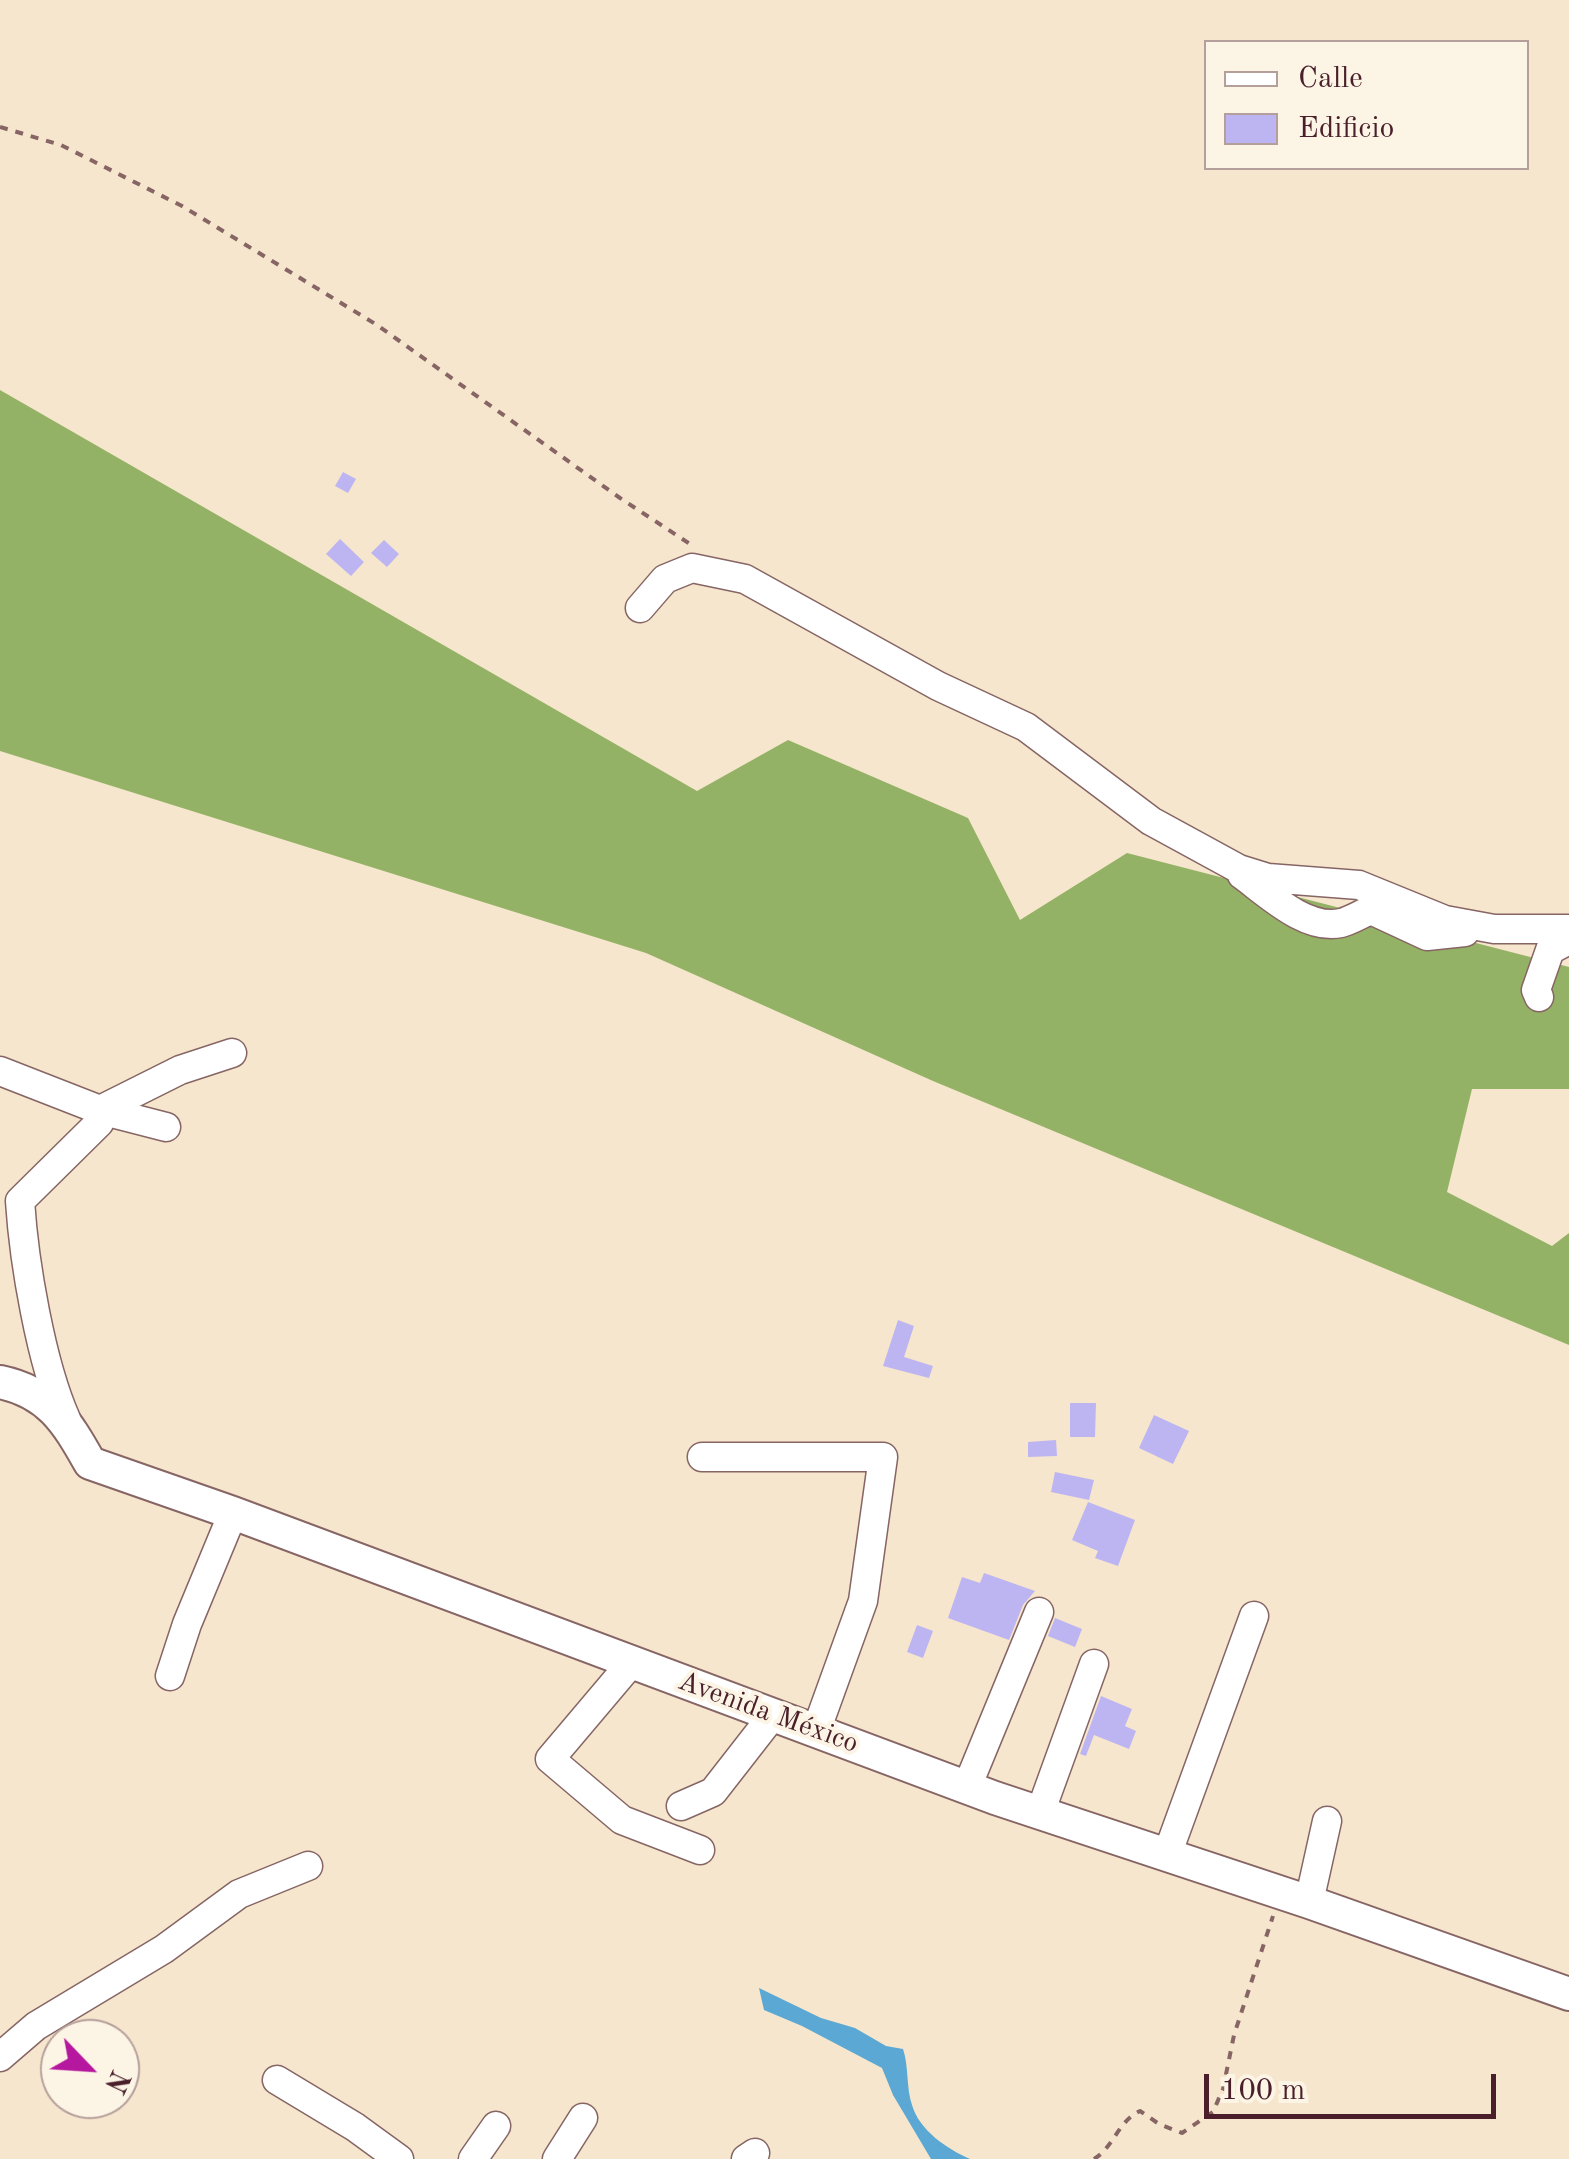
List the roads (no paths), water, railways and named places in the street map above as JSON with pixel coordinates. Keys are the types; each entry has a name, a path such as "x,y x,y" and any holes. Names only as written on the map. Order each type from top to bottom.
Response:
{"main road":[{"name":"Avenida México","path":"0,1382 26,1387 70,1426 90,1463 967,1787 1569,1994"}],"street":[{"path":"640,608 664,579 692,568 744,579 938,686 1026,727 1151,821 1228,863 1268,878 1359,885 1445,920 1494,928 1569,929"},
{"path":"1228,863 1289,912 1324,924 1342,923 1370,910 1427,936 1463,933 1474,925"},
{"path":"1539,997 1536,990 1550,950 1569,940"},
{"path":"100,1110 180,1070 232,1053"},
{"path":"0,1070 100,1110 166,1127"},
{"path":"70,1426 54,1392 22,1232 20,1201 99,1124 100,1110"},
{"path":"702,1457 884,1458 863,1601 816,1731"},
{"path":"170,1676 187,1624 234,1514"},
{"path":"967,1787 1039,1612"},
{"path":"1167,1855 1254,1616"},
{"path":"632,1662 550,1759 622,1820 700,1850"},
{"path":"1040,1813 1094,1664"},
{"path":"681,1806 713,1792 773,1715"},
{"path":"1294,1897 1328,1821"},
{"path":"0,2057 36,2026 164,1948 239,1894 308,1866"},
{"path":"277,2080 399,2159"},
{"path":"557,2159 582,2118"},
{"path":"473,2159 496,2126"}],"water":[{"path":"759,1988 821,2018 855,2028 886,2046 903,2049 910,2098 921,2123 935,2138 970,2159 931,2159 893,2095 882,2068 764,2010"}]}
